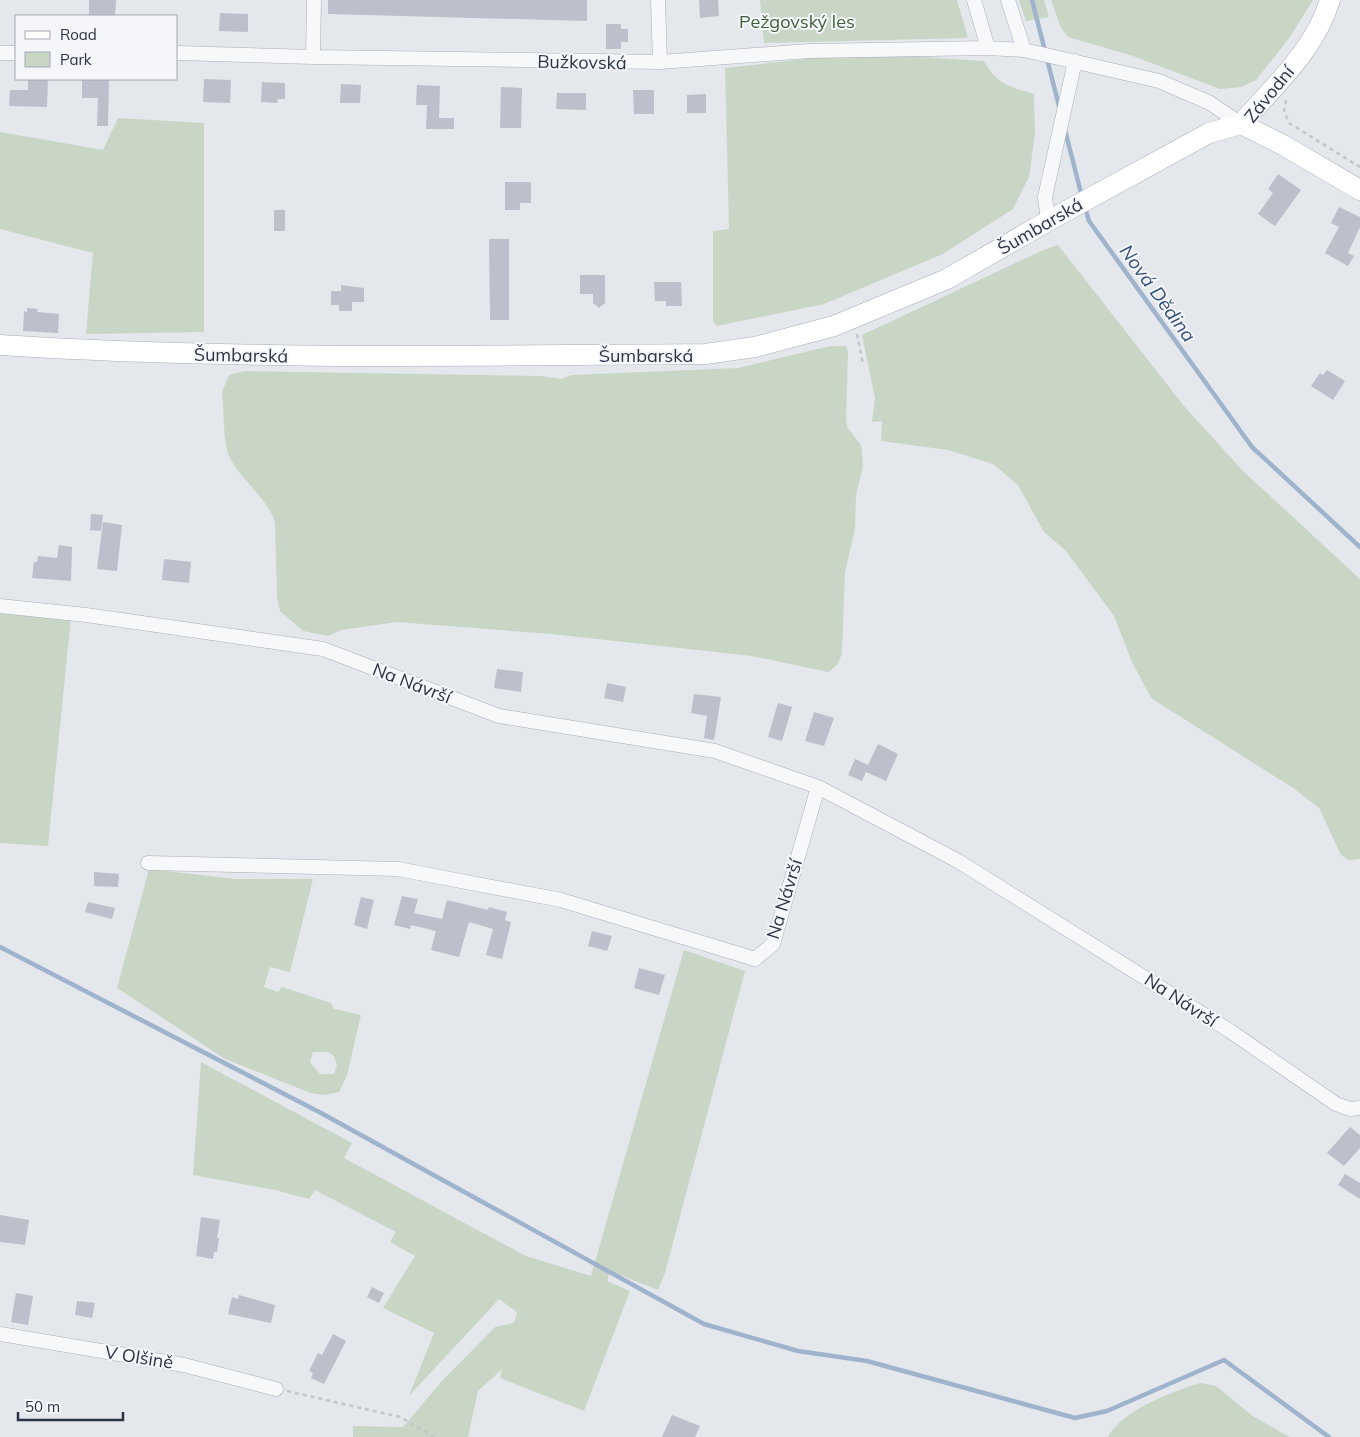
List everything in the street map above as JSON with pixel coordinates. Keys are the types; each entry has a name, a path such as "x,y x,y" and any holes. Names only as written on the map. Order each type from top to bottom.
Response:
{"street":[{"path":"313,57 314,0"},
{"path":"658,0 660,62"},
{"path":"974,0 988,48"},
{"path":"1008,0 1024,50"},
{"name":"Závodní","path":"1330,0 1319,26 1302,54 1241,124 1283,145 1360,190"},
{"name":"Bužkovská","path":"178,53 660,62 809,51 988,48 1024,50 1159,81 1210,104 1241,124"},
{"path":"0,53 15,53"},
{"path":"1048,221 1045,197 1075,61"},
{"name":"Šumbarská","path":"0,345 114,352 308,356 705,354 755,347 834,326 947,279 1048,221 1209,133 1241,124"},
{"name":"Na Návrší","path":"0,606 86,615 323,649 499,716 715,751 818,787 958,861 1182,1000 1336,1104 1350,1109 1360,1108"},
{"name":"Na Návrší","path":"148,863 398,869 561,900 755,960 773,944 818,787"},
{"name":"V Olšině","path":"0,1334 184,1365 276,1389"}],"path":[{"path":"1287,95 1284,111 1288,123 1360,168"},
{"path":"853,318 863,364"},
{"path":"276,1389 400,1417 435,1437"}],"green space":[{"name":"Pežgovský les","path":"760,0 957,0 968,38 764,43"},
{"path":"1019,0 1044,0 1049,17 1026,21"},
{"path":"1051,0 1313,0 1290,37 1256,80 1241,87 1220,89 1133,56 1068,37 1061,28"},
{"path":"841,55 891,55 984,61 994,75 1004,84 1034,94 1035,134 1029,177 1013,209 943,254 824,304 716,326 713,320 713,231 729,229 725,68"},
{"path":"118,118 204,123 204,332 86,334 93,253 0,229 0,132 103,150"},
{"path":"1058,245 1184,406 1243,471 1360,579 1360,859 1349,860 1341,855 1319,808 1293,788 1151,698 1132,662 1114,616 1066,551 1044,532 1018,485 993,464 948,450 881,441 882,421 872,422 875,398 862,335 1041,251"},
{"path":"830,346 846,346 848,352 847,427 861,445 863,466 856,495 855,529 845,572 842,654 837,665 828,672 752,656 551,634 397,622 341,630 328,636 303,631 280,611 277,598 275,523 271,513 237,469 227,450 222,392 229,375 244,371 542,376 560,379 572,375 738,368"},
{"path":"0,608 71,617 48,846 0,843"},
{"path":"149,869 235,879 313,879 290,972 270,967 264,987 278,992 282,987 331,1003 334,1009 361,1015 347,1075 339,1092 325,1095 311,1093 225,1059 117,988","holes":["313,1052 328,1052 334,1056 337,1065 334,1074 320,1074 310,1062"]},
{"path":"684,950 745,971 665,1273 658,1290 610,1271 607,1281 630,1291 584,1411 500,1378 502,1369 478,1391 468,1437 353,1437 353,1426 403,1427 441,1382 495,1327 514,1323 517,1312 499,1299 409,1396 434,1333 383,1308 415,1256 390,1242 396,1232 315,1190 309,1199 275,1190 193,1175 201,1062 352,1143 344,1158 526,1256 591,1276"},
{"path":"1200,1383 1216,1386 1254,1417 1290,1437 1108,1437 1124,1418 1136,1410 1176,1391"}],"building":[{"path":"89,0 116,0 115,15 89,15"},
{"path":"328,0 587,0 587,21 328,14"},
{"path":"699,0 718,0 719,16 700,18"},
{"path":"220,13 248,14 248,32 219,31"},
{"path":"606,24 621,24 621,29 628,29 628,42 621,42 621,49 606,49"},
{"path":"204,79 231,80 230,103 203,102"},
{"path":"28,80 48,80 47,107 9,106 10,90 28,90"},
{"path":"82,80 109,80 108,126 97,126 98,98 82,98"},
{"path":"262,82 285,83 285,99 278,99 277,103 261,102"},
{"path":"341,84 361,85 360,103 340,103"},
{"path":"417,85 440,86 439,118 454,118 454,129 426,129 427,105 416,105"},
{"path":"501,87 522,88 521,128 500,128"},
{"path":"633,90 654,90 654,114 634,114"},
{"path":"557,93 586,93 586,110 556,109"},
{"path":"706,94 706,113 687,113 687,95"},
{"path":"1278,174 1301,190 1275,226 1258,214 1273,193 1268,189"},
{"path":"505,182 531,182 531,203 520,203 520,210 505,210"},
{"path":"1339,207 1360,217 1360,227 1348,253 1354,256 1348,266 1325,253 1339,227 1331,223"},
{"path":"274,210 285,210 285,231 274,231"},
{"path":"489,239 509,239 509,320 490,320"},
{"path":"580,275 605,275 605,303 599,308 593,303 593,294 580,294"},
{"path":"654,282 681,282 682,306 666,306 666,301 655,301"},
{"path":"341,285 364,288 364,302 352,302 352,311 339,311 339,305 331,305 331,291 341,291"},
{"path":"27,308 38,309 37,312 59,314 58,333 23,331 24,311 27,312"},
{"path":"1327,370 1345,381 1333,400 1311,386 1320,373 1323,375"},
{"path":"91,514 103,515 101,531 90,530"},
{"path":"103,522 122,525 117,571 97,569"},
{"path":"59,545 72,547 71,581 32,578 34,562 37,562 38,556 57,558"},
{"path":"164,559 191,562 189,583 162,580"},
{"path":"497,669 523,672 521,692 494,688"},
{"path":"607,683 626,687 623,702 604,698"},
{"path":"694,694 721,697 714,740 704,738 707,716 691,713"},
{"path":"778,703 792,707 782,741 768,737"},
{"path":"814,712 834,718 824,746 805,741"},
{"path":"878,744 898,754 886,781 866,772 862,781 848,775 855,759 868,765"},
{"path":"94,872 119,874 118,887 94,886"},
{"path":"402,896 418,899 414,913 442,919 447,900 488,910 489,907 507,912 505,920 511,922 502,959 486,955 493,929 469,922 459,957 431,950 436,931 411,925 410,929 394,925"},
{"path":"361,897 374,900 367,929 354,925"},
{"path":"88,902 115,908 112,919 85,912"},
{"path":"592,931 612,936 607,951 588,946"},
{"path":"639,968 665,975 659,995 634,988"},
{"path":"1350,1127 1360,1135 1360,1148 1344,1166 1327,1153"},
{"path":"1345,1174 1360,1183 1360,1199 1338,1185"},
{"path":"0,1215 29,1220 25,1245 0,1242"},
{"path":"201,1217 220,1220 217,1252 214,1252 213,1259 196,1256"},
{"path":"372,1287 384,1293 379,1303 367,1297"},
{"path":"16,1293 33,1296 28,1325 11,1322"},
{"path":"239,1295 275,1305 271,1323 228,1314 232,1297 238,1299"},
{"path":"77,1301 95,1303 92,1318 75,1315"},
{"path":"333,1334 346,1341 324,1384 311,1378 313,1373 309,1371 318,1353 322,1355"},
{"path":"672,1415 700,1426 695,1437 662,1437"}],"waterway":[{"name":"Nová Dědina","path":"1032,0 1060,110"},
{"name":"Nová Dědina","path":"1065,130 1082,197"},
{"name":"Nová Dědina","path":"1085,207 1089,221 1252,447 1360,547"},
{"path":"0,947 321,1113 704,1324 798,1351 867,1361 1075,1418 1107,1411 1224,1360 1329,1437"}]}
